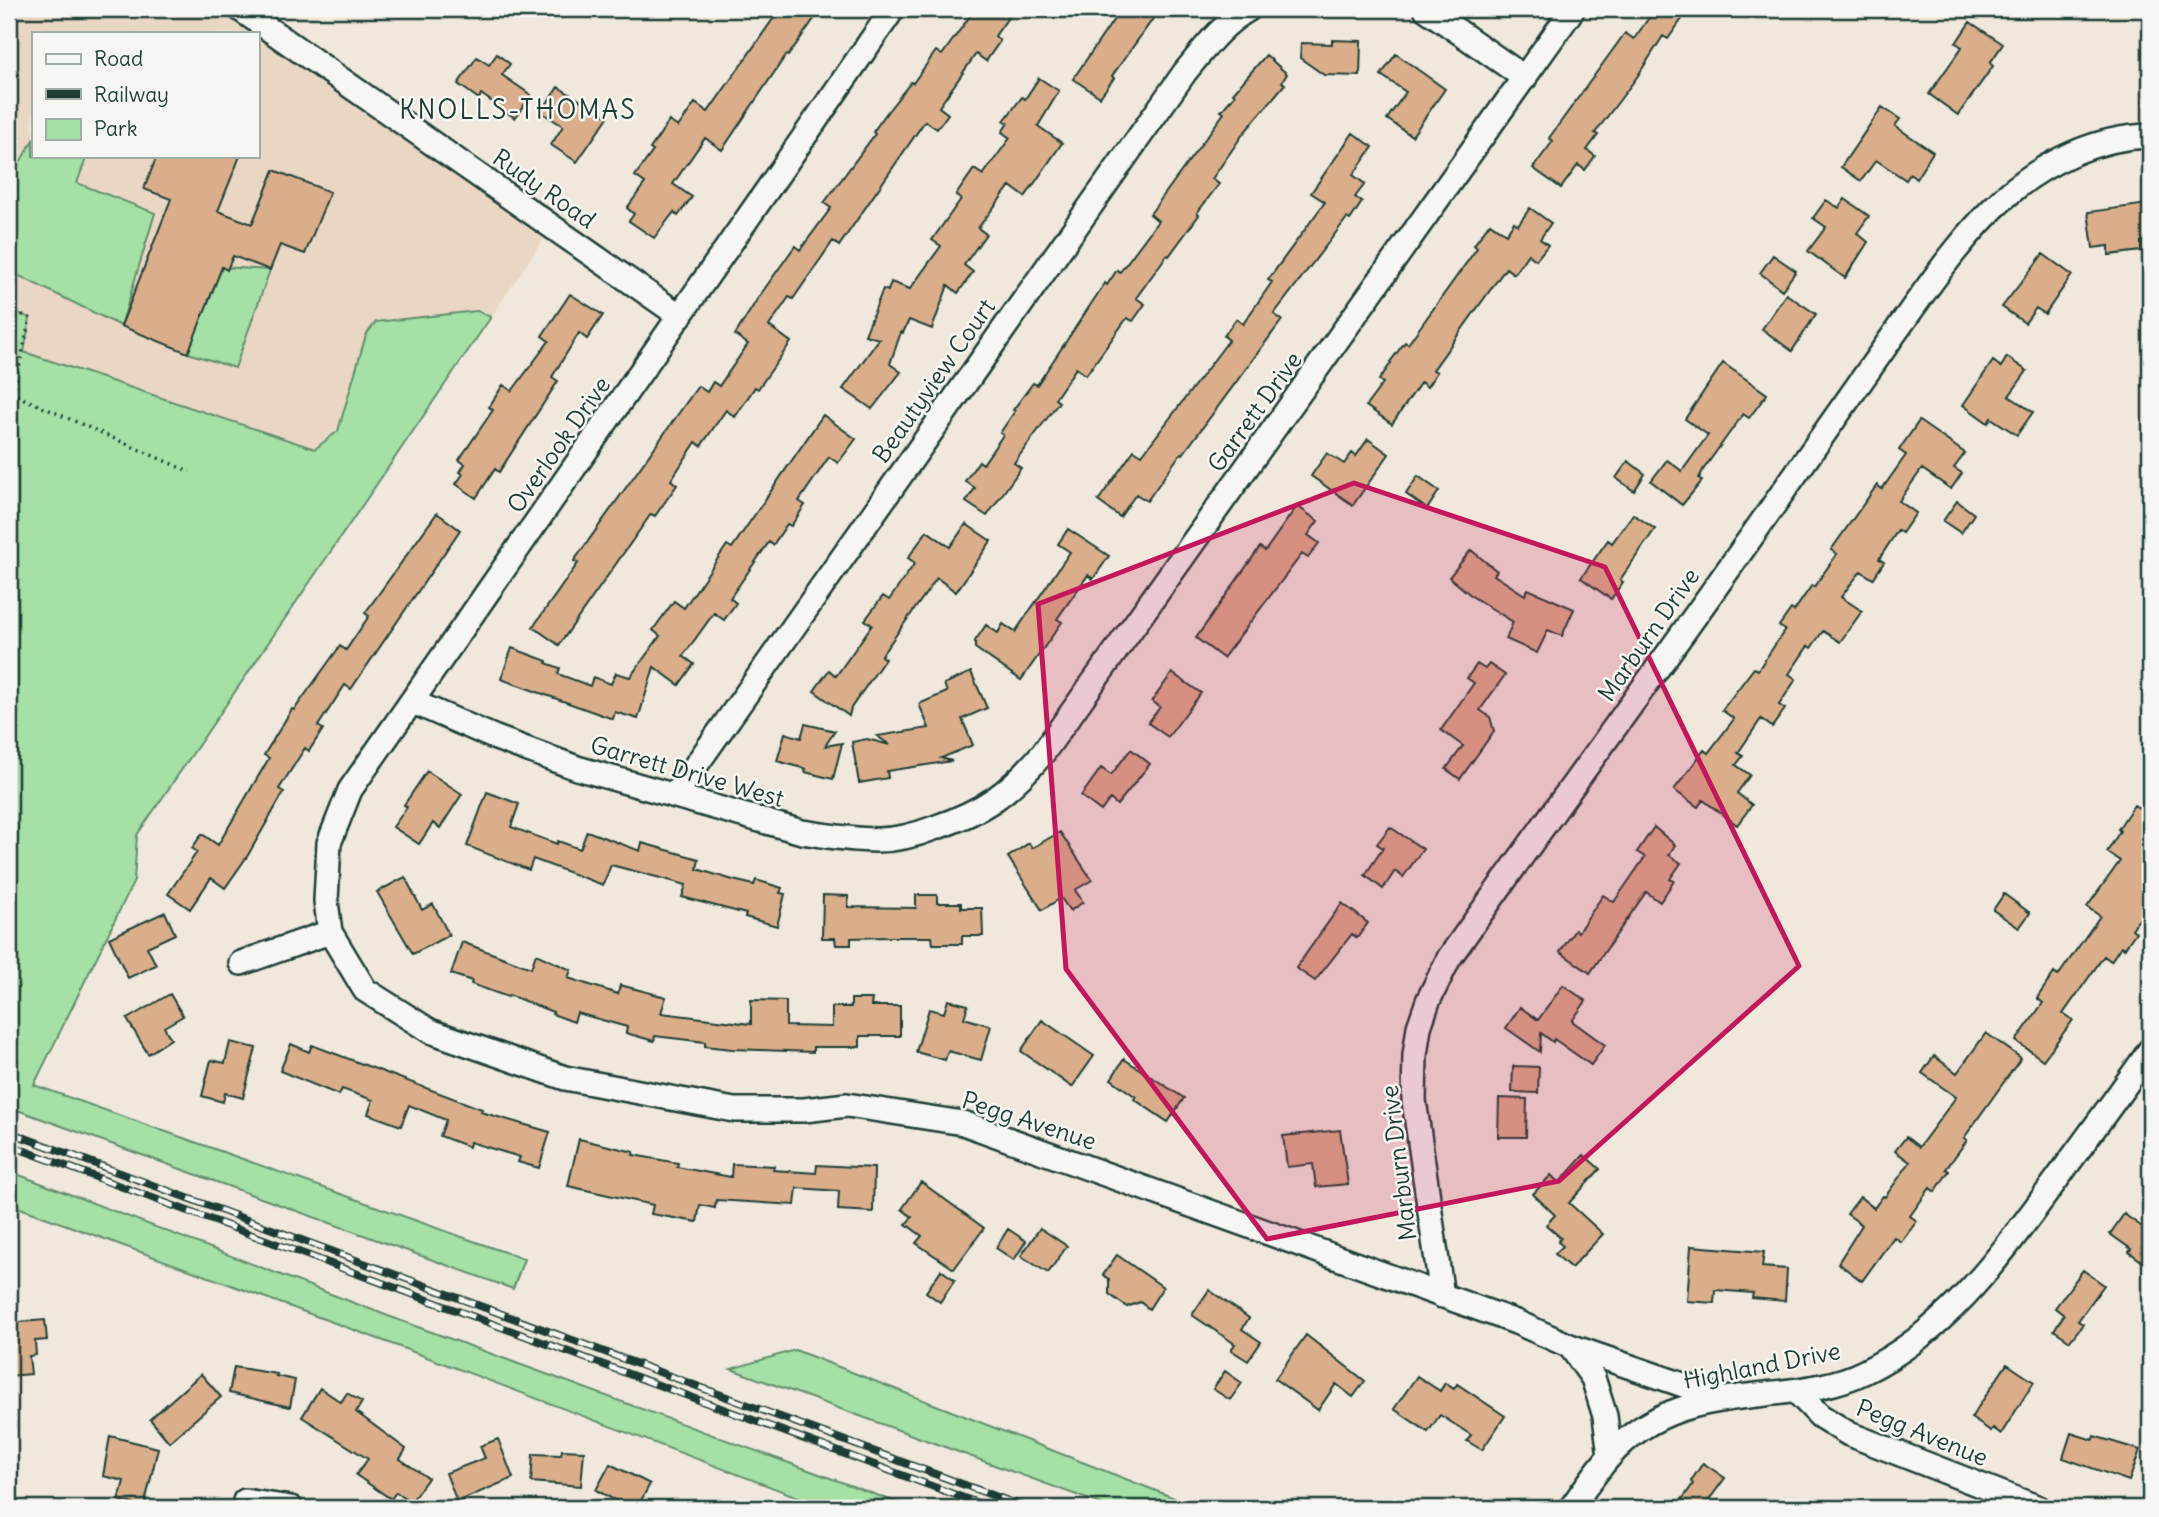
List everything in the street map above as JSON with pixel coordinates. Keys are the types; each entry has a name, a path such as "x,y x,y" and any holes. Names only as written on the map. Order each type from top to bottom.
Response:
{"street":[{"name":"Rudy Road","path":"240,9 680,316"},
{"name":"Overlook Drive","path":"331,932 326,901 329,843 351,790 893,9"},
{"name":"Beautyview Court","path":"675,795 1185,72 1217,33 1237,15 1249,9"},
{"path":"1426,9 1525,78"},
{"name":"Garrett Drive","path":"955,821 979,811 1004,794 1043,753 1573,9"},
{"name":"Marburn Drive","path":"1442,1296 1414,1100 1419,1027 1428,1001 1449,958 1912,310 1973,229 2006,196 2040,170 2082,149 2113,140 2150,136"},
{"name":"Garrett Drive West","path":"412,702 496,738 577,768 802,832 839,838 879,840 914,836 955,821"},
{"path":"241,963 331,932"},
{"name":"Pegg Avenue","path":"331,932 365,990 430,1031 565,1078 734,1110 804,1110 847,1105 963,1123 1516,1322 1570,1346 1721,1398"},
{"name":"Highland Drive","path":"1571,1508 1610,1456 1631,1436 1659,1416 1721,1398 1796,1391 1828,1384 1863,1373 1906,1347 1950,1312 2001,1254 2150,1050"},
{"path":"1570,1346 1593,1378 1605,1416 1610,1456"},
{"name":"Pegg Avenue","path":"1796,1391 1820,1416 1849,1434 2039,1508"},
{"path":"245,1501 291,1508"}],"path":[{"path":"9,309 30,318 13,394 190,472"}],"highlighted area":[{"path":"1354,483 1605,567 1799,966 1559,1181 1267,1239 1066,969 1038,604"}],"shaded area":[{"path":"9,9 223,9 256,32 32,32 32,158 259,158 259,34 545,237 491,317 477,311 366,335 338,431 316,449 23,352 29,318 9,309"}],"green space":[{"path":"32,142 32,158 86,158 77,183 155,213 121,326 9,271 9,181"},
{"path":"222,267 270,270 235,368 188,353"},
{"path":"9,309 30,318 24,352 315,449 338,431 366,335 376,322 477,311 491,317 137,835 134,881 34,1085 524,1259 513,1289 9,1107"},
{"path":"9,1171 396,1319 912,1508 827,1508 384,1341 9,1204"},
{"path":"795,1350 1200,1508 1112,1508 731,1369"}],"building":[{"path":"780,9 821,9 788,56 786,55 722,150 705,138 673,184 692,197 678,216 674,212 654,238 629,221 634,214 627,208 645,183 635,176 653,151 650,149 669,121 678,127 695,103 708,112"},
{"path":"975,9 1014,9 995,36 1000,41 986,61 976,54 939,107 948,114 937,129 925,121 839,246 833,241 793,299 789,297 769,326 791,342 735,417 726,410 701,446 696,442 671,480 677,485 655,516 651,514 559,645 533,627 578,563 574,561 698,386 707,392 713,382 719,386 748,344 735,335 758,298 795,246 800,250 831,208 824,203 875,134 873,132 888,111 936,51 942,55"},
{"path":"1121,9 1160,9 1100,97 1073,79"},
{"path":"1655,9 1689,9 1668,39 1663,36 1637,77 1595,133 1598,135 1587,150 1595,156 1585,170 1578,165 1561,188 1533,168 1553,141 1549,138 1625,33 1634,39"},
{"path":"1970,22 2003,44 1990,63 1993,66 1958,115 1929,94 1962,47 1956,43"},
{"path":"1332,40 1361,41 1360,76 1324,75 1300,58 1301,43 1332,44"},
{"path":"497,54 510,64 502,75 531,95 515,118 481,94 479,99 458,84 477,57 489,65"},
{"path":"1396,54 1445,89 1412,136 1387,119 1406,92 1381,75"},
{"path":"1266,55 1287,74 1282,82 1285,84 1243,134 1212,179 1219,184 1136,298 1145,304 1133,321 1127,318 1086,375 1076,368 1055,399 1059,402 1014,463 1021,468 987,516 966,502 975,488 965,481 979,461 983,464 1003,435 1000,433 1015,411 1013,410 1033,383 1037,385 1105,283 1107,285 1117,270 1120,272 1158,221 1150,214 1224,113 1221,111 1235,95 1233,93"},
{"path":"1039,78 1059,91 1038,126 1062,143 1025,197 1010,186 978,228 986,234 964,265 973,272 958,293 948,285 932,329 909,320 903,333 901,332 890,364 901,372 872,409 843,389 879,339 865,335 883,289 888,291 891,282 910,289 941,246 932,240 961,199 956,195 974,169 983,175 1010,138 1002,132 1008,123 1004,121 1022,97 1025,99"},
{"path":"558,87 608,117 577,162 551,145 563,126 541,112"},
{"path":"1882,107 1900,119 1895,126 1933,152 1916,179 1910,174 1906,180 1876,160 1861,181 1841,167"},
{"path":"1353,133 1373,147 1353,175 1365,184 1355,197 1362,202 1274,314 1282,320 1147,501 1136,494 1120,517 1098,501 1134,450 1142,455 1229,340 1224,336 1236,319 1243,324 1272,282 1268,280 1325,202 1311,193"},
{"path":"156,158 239,158 218,211 252,224 274,170 330,192 305,254 280,245 270,270 233,256 227,270 222,267 188,353 121,326 171,199 144,189"},
{"path":"1845,199 1869,216 1857,233 1868,242 1845,278 1808,251 1826,227 1813,218 1826,200 1839,208"},
{"path":"2148,204 2150,241 2141,242 2141,251 2109,255 2109,246 2093,248 2088,212"},
{"path":"1530,208 1551,223 1540,239 1548,245 1536,260 1528,254 1514,274 1506,268 1433,370 1437,372 1427,387 1421,382 1392,424 1366,406 1383,383 1379,380 1390,362 1405,342 1408,344 1477,248 1474,245 1490,223 1506,234 1514,222 1518,225"},
{"path":"2043,254 2072,275 2045,314 2036,308 2025,323 2002,307"},
{"path":"1773,255 1796,271 1782,290 1760,273"},
{"path":"570,294 603,315 587,339 579,333 552,377 558,381 499,472 495,469 476,498 456,484 463,474 460,472 465,464 459,460 493,410 489,407 503,385 512,391 549,341 542,336"},
{"path":"1786,294 1816,314 1792,351 1762,329"},
{"path":"2007,357 2027,371 2009,396 2033,412 2017,435 1991,418 1988,423 1963,405 1993,361 2001,367"},
{"path":"1723,363 1767,394 1749,418 1743,414 1703,470 1699,478 1702,481 1682,505 1651,481 1667,460 1682,471 1708,435 1685,419"},
{"path":"823,415 856,439 838,463 829,457 799,501 805,505 791,526 787,524 773,545 769,542 730,598 736,603 724,620 714,613 683,656 694,664 679,685 654,667 638,719 615,712 613,719 501,679 512,648 547,661 546,663 560,668 558,674 590,686 593,677 611,684 616,673 630,677 660,636 653,630 674,601 684,608 727,545 732,548"},
{"path":"1919,421 1965,453 1954,468 1962,473 1951,489 1922,469 1899,501 1916,513 1902,533 1898,530 1879,559 1884,562 1873,579 1861,571 1841,597 1862,611 1840,642 1823,631 1811,648 1808,646 1789,674 1796,679 1779,705 1785,709 1772,727 1761,719 1738,753 1743,756 1736,765 1750,775 1737,793 1752,805 1737,825 1703,800 1698,807 1674,790 1704,750 1708,753 1734,719 1722,710 1754,668 1758,670 1785,630 1779,626 1791,609 1794,611 1812,585 1814,587 1837,554 1831,550 1877,485 1882,489 1906,455 1899,450"},
{"path":"1368,439 1389,454 1353,505 1311,476 1327,453 1344,464 1352,453 1356,456"},
{"path":"1628,461 1645,474 1634,491 1616,478"},
{"path":"1418,476 1439,491 1427,509 1406,494"},
{"path":"1957,501 1974,514 1961,533 1943,521"},
{"path":"1297,506 1318,521 1308,535 1319,543 1308,558 1302,554 1223,658 1196,638 1260,547 1265,551"},
{"path":"437,513 460,530 351,689 345,685 318,726 323,729 309,751 305,748 279,789 284,792 248,855 225,888 211,878 190,909 168,894 197,852 192,848 202,834 218,845 269,758 264,755 292,709 294,710 340,646 346,650 369,616 365,613"},
{"path":"1633,514 1655,529 1620,580 1623,582 1611,599 1581,578 1608,540 1612,543"},
{"path":"966,524 991,541 956,592 937,578 881,656 885,659 851,708 849,716 814,691 829,670 836,676 872,625 865,620 883,596 889,600 915,563 908,558 927,531 950,547"},
{"path":"1068,529 1109,556 1093,579 1088,575 1057,619 1062,622 1021,680 975,648 975,641 986,625 998,633 1003,624 1015,632 1070,552 1058,544"},
{"path":"1471,550 1497,571 1494,575 1525,595 1528,589 1574,609 1562,636 1548,630 1537,653 1506,639 1513,622 1473,597 1449,577"},
{"path":"1477,664 1485,669 1489,664 1505,675 1480,710 1490,717 1494,731 1460,779 1446,769 1463,746 1441,730 1474,683 1467,678"},
{"path":"971,672 987,708 962,719 973,745 941,758 952,761 887,771 888,778 859,783 852,742 867,739 890,745 877,736 929,728 919,704 947,692 944,684"},
{"path":"1172,673 1201,693 1168,737 1148,723 1160,707 1152,701"},
{"path":"805,724 835,731 825,746 842,743 833,779 777,761 785,733 801,738"},
{"path":"1131,749 1150,764 1117,805 1110,799 1101,811 1081,796 1101,768 1111,775"},
{"path":"427,771 462,794 440,828 433,823 419,844 393,827"},
{"path":"487,792 519,804 511,827 557,844 558,841 580,849 587,831 640,851 642,843 699,859 697,869 733,880 754,885 756,880 782,888 780,893 785,894 777,926 745,917 746,914 682,897 686,885 611,865 603,885 533,859 529,870 467,846"},
{"path":"2134,805 2150,815 2150,904 2132,929 2136,932 2124,949 2121,946 2111,961 2104,956 2063,1014 2073,1020 2043,1060 2016,1041 2043,1003 2037,998 2054,973 2058,976 2100,916 2087,907 2120,861 2107,852"},
{"path":"1390,827 1423,849 1403,877 1395,871 1383,889 1365,875 1383,848 1377,844"},
{"path":"1654,827 1675,845 1669,855 1681,863 1670,879 1674,881 1660,902 1646,892 1590,973 1560,952 1575,930 1578,932 1603,895 1614,902 1645,857 1637,852"},
{"path":"1060,832 1092,880 1075,890 1083,902 1070,911 1061,898 1042,910 1008,857 1029,843 1032,848"},
{"path":"405,877 422,910 433,904 449,935 413,954 377,892"},
{"path":"2004,894 2030,913 2019,928 1993,910"},
{"path":"823,895 848,896 848,907 916,908 916,895 937,895 937,903 961,903 961,908 982,908 983,936 962,936 962,944 933,944 932,937 889,937 851,938 851,945 836,945 835,938 822,938"},
{"path":"1342,903 1368,923 1357,938 1352,934 1315,981 1296,968"},
{"path":"165,912 175,934 147,947 156,965 128,978 109,938"},
{"path":"462,942 531,968 536,954 571,970 568,978 618,994 620,985 666,997 661,1013 751,1024 751,1000 786,1001 786,1026 832,1027 832,1007 851,1007 851,999 872,999 871,1006 900,1006 900,1036 860,1036 860,1047 813,1047 813,1052 732,1049 705,1046 705,1042 655,1036 654,1041 626,1033 627,1027 577,1013 574,1022 451,974"},
{"path":"1563,985 1586,1001 1572,1021 1605,1045 1591,1065 1541,1033 1540,1052 1506,1028 1520,1007 1538,1020"},
{"path":"170,994 183,1016 164,1027 171,1039 148,1054 127,1019"},
{"path":"948,1000 968,1005 964,1018 991,1026 981,1060 948,1051 945,1060 916,1052 929,1009 944,1013"},
{"path":"1042,1020 1094,1056 1072,1087 1021,1051"},
{"path":"1986,1033 2021,1058 1964,1138 1967,1140 1946,1169 1949,1171 1935,1192 1930,1188 1910,1216 1917,1221 1901,1242 1894,1237 1862,1281 1838,1263 1862,1225 1847,1214 1860,1197 1874,1208 1883,1196 1885,1197 1910,1162 1895,1151 1906,1137 1919,1147 1956,1097 1922,1073 1934,1056 1957,1073"},
{"path":"230,1042 256,1048 243,1098 225,1093 223,1102 202,1096 211,1060 225,1063"},
{"path":"291,1044 309,1052 312,1045 482,1109 481,1112 550,1132 539,1168 518,1162 520,1157 470,1142 469,1147 440,1136 446,1120 409,1105 401,1126 368,1114 373,1100 342,1089 339,1095 280,1071"},
{"path":"1124,1059 1184,1098 1168,1122 1134,1099 1136,1097 1111,1079"},
{"path":"1513,1066 1539,1067 1538,1093 1512,1092"},
{"path":"1499,1098 1527,1099 1526,1137 1498,1137"},
{"path":"1340,1130 1348,1184 1316,1187 1313,1164 1287,1167 1283,1136"},
{"path":"579,1139 634,1152 633,1155 678,1163 677,1167 731,1177 732,1164 774,1166 773,1170 816,1173 817,1165 874,1168 873,1212 838,1210 839,1191 797,1188 795,1205 716,1200 715,1208 700,1205 697,1222 651,1214 653,1205 568,1186"},
{"path":"1584,1155 1600,1169 1569,1203 1603,1234 1571,1268 1555,1254 1563,1246 1558,1242 1561,1238 1546,1225 1555,1215 1533,1194 1551,1175 1559,1183"},
{"path":"921,1182 984,1228 954,1269 916,1243 922,1236 906,1224 912,1217 902,1209"},
{"path":"2124,1214 2145,1229 2150,1223 2150,1267 2110,1234"},
{"path":"1040,1228 1067,1246 1048,1273 1021,1256"},
{"path":"1008,1229 1026,1241 1014,1260 996,1248"},
{"path":"1691,1246 1764,1252 1762,1267 1787,1269 1785,1301 1752,1298 1753,1293 1715,1290 1714,1303 1687,1301"},
{"path":"1117,1255 1163,1287 1149,1309 1140,1302 1127,1307 1109,1294 1109,1279 1103,1275"},
{"path":"941,1270 955,1280 940,1302 926,1292"},
{"path":"2083,1270 2104,1285 2078,1321 2083,1324 2070,1341 2054,1330 2064,1315 2055,1308"},
{"path":"1209,1290 1249,1318 1242,1329 1261,1342 1248,1361 1231,1350 1235,1344 1192,1315"},
{"path":"45,1320 47,1340 35,1341 36,1355 29,1356 31,1374 9,1376 9,1323"},
{"path":"1306,1335 1365,1381 1353,1397 1336,1384 1318,1410 1275,1379"},
{"path":"2007,1364 2034,1382 2001,1434 1971,1418"},
{"path":"234,1367 277,1374 276,1376 295,1380 290,1407 229,1393"},
{"path":"1225,1371 1242,1383 1230,1400 1213,1389"},
{"path":"201,1374 221,1397 169,1442 150,1419"},
{"path":"1417,1376 1440,1391 1445,1383 1454,1389 1457,1384 1505,1416 1482,1450 1467,1441 1471,1435 1440,1415 1428,1432 1394,1409"},
{"path":"320,1388 341,1402 347,1393 362,1402 356,1412 406,1449 400,1459 428,1478 411,1502 396,1492 391,1499 356,1475 368,1459 302,1417"},
{"path":"2071,1433 2093,1440 2094,1436 2140,1450 2129,1481 2063,1458"},
{"path":"110,1436 158,1448 144,1507 119,1500 124,1481 103,1476"},
{"path":"498,1439 513,1478 457,1502 446,1473 485,1458 480,1446"},
{"path":"562,1450 584,1451 581,1486 531,1482 533,1454 561,1455"},
{"path":"1703,1463 1725,1478 1703,1508 1676,1508 1693,1484 1691,1481"},
{"path":"610,1464 650,1484 637,1508 629,1508 596,1490"}],"railway":[{"path":"9,1132 1027,1508"},
{"path":"9,1145 991,1508"}],"district":[{"name":"KNOLLS-THOMAS","path":"518,110"}]}
